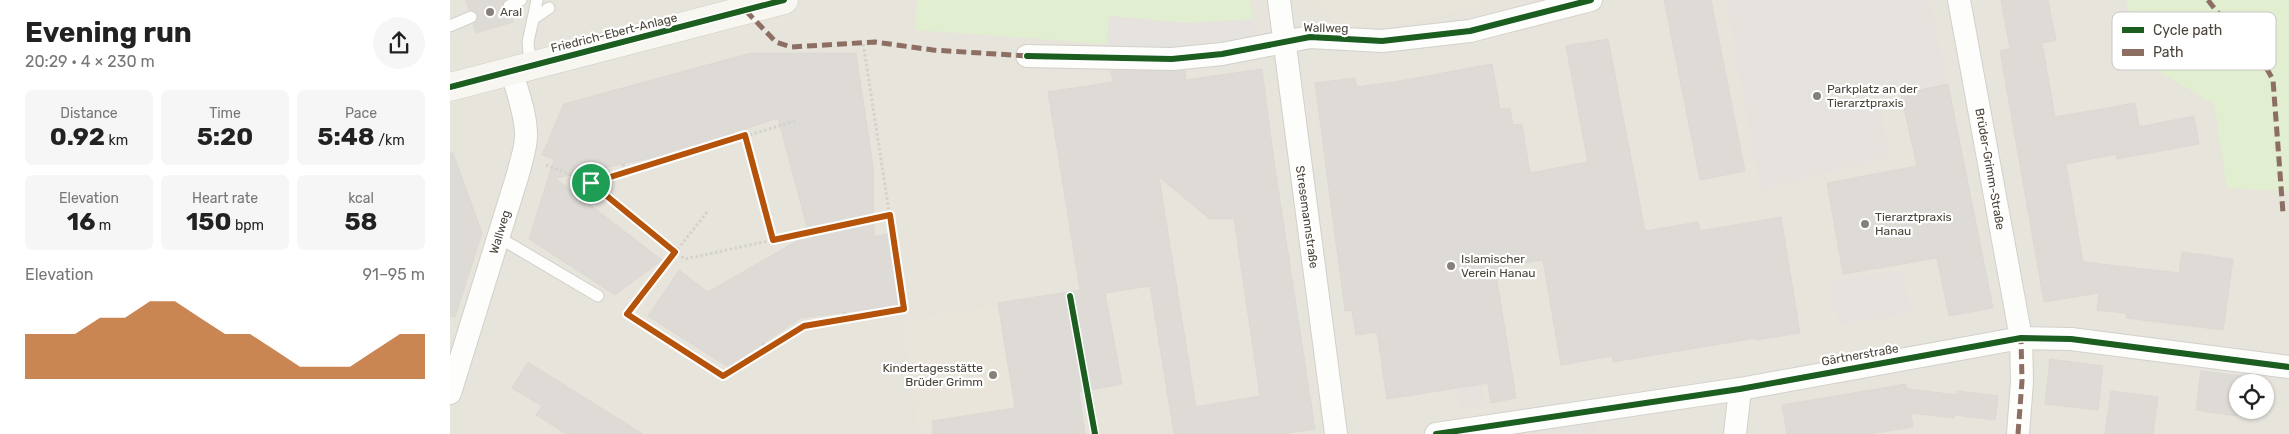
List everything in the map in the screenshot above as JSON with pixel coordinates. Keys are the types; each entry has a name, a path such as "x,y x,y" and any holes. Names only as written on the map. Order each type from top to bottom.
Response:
{"main road":[{"name":"Friedrich-Ebert-Anlage","path":"450,87 784,0"}],"street":[{"name":"Stresemannstraße","path":"1278,0 1336,434"},
{"name":"Wallweg","path":"1027,56 1172,59 1222,54 1310,37 1382,42 1470,31 1591,0"},
{"name":"Brüder-Grimm-Straße","path":"1959,0 2020,338 2022,381 2018,434"},
{"name":"Wallweg","path":"450,393 522,157 526,132 522,105 521,68"},
{"name":"Gärtnerstraße","path":"1436,434 1740,389 2020,338 2071,339 2289,368"},
{"path":"1735,434 1740,389"}],"lane":[{"path":"509,6 521,0"},
{"path":"521,68 536,0"},
{"path":"533,19 549,8"},
{"path":"450,26 471,17"},
{"path":"498,237 598,296"}],"path":[{"path":"707,212 627,314 723,376 804,326 904,309 863,42"},
{"path":"591,183 795,121"},
{"path":"732,133 734,139"},
{"path":"745,135 773,240"},
{"path":"522,157 591,183 685,259 890,215"},
{"path":"623,164 626,173"},
{"path":"844,312 845,319"},
{"path":"763,343 766,349"}],"shaded area":[{"path":"450,0 2289,0 2289,434 450,434"},
{"path":"1310,0 1504,0 1413,22 1371,29 1345,26 1329,18"},
{"name":"Parkplatz an der Tierarztpraxis","path":"1726,0 1929,0 1948,84 1880,99 1888,156 1760,190"},
{"path":"1109,16 1185,23 1252,19 1259,46 1106,57"},
{"path":"1902,270 1911,312 1839,325 1828,282"},
{"name":"Kindertagesstätte Brüder Grimm","path":"1062,293 1085,434 919,434 902,321"},
{"path":"1469,297 1485,405 1460,410 1443,301"},
{"path":"1597,423 1598,434 1519,433"}],"green space":[{"path":"917,0 1250,0 1252,19 1185,23 1109,16 1107,44 916,30"},
{"path":"2126,0 2289,0 2289,191 2227,188 2214,104 2156,70 2276,70 2276,12 2129,12"}],"building":[{"name":"Aral","path":"466,0 505,0 502,9 505,12 511,13 513,22 476,33 473,24 477,21 478,15 475,11 469,10"},
{"path":"1664,0 1711,0 1745,171 1700,180"},
{"path":"2001,0 2048,0 2056,40 2042,43 2055,117 2135,103 2139,127 2194,116 2199,144 2117,159 2116,154 2066,164 2083,262 2179,273 2182,252 2233,259 2223,330 2126,318 2126,313 2097,310 2099,293 2044,302 2000,51 2010,49"},
{"path":"1608,39 1645,231 1698,222 1700,231 1781,217 1800,333 1757,340 1757,338 1613,362 1612,356 1561,365 1543,260 1495,268 1516,398 1491,403 1488,383 1387,399 1377,332 1356,335 1352,310 1345,311 1315,83 1355,78 1357,87 1492,64 1500,109 1510,108 1513,125 1522,124 1530,173 1588,162 1566,46"},
{"path":"751,53 856,53 873,167 874,237 888,234 899,305 801,318 728,367 648,316 679,270 708,292 809,234 778,118 674,153 555,178 662,260 615,295 529,239 554,159 542,155 564,104"},
{"path":"1262,69 1273,155 1315,429 1282,434 1174,434 1150,286 1105,293 1122,384 1079,392 1085,434 933,434 932,421 1015,408 998,303 1080,290 1048,92 1113,82 1111,71 1185,71 1186,80","holes":["1159,177 1210,219 1234,219 1260,396 1196,407"]},
{"path":"1948,84 1993,308 1949,316 1937,258 1843,274 1827,183 1917,166 1901,94"},
{"path":"450,153 453,153 482,233 455,317 450,316"},
{"path":"2050,359 2103,366 2098,410 2045,404"},
{"path":"528,362 643,434 566,434 536,415 542,406 512,388"},
{"path":"2201,371 2229,374 2229,415 2196,410"},
{"path":"1906,384 1907,389 1957,395 1958,391 1998,396 1995,420 1955,415 1954,418 1911,413 1913,427 1869,434 1787,434 1782,405"},
{"path":"2111,391 2158,397 2153,434 2105,434"}],"marked path":[{"path":"2208,0 2218,12"},
{"path":"746,11 776,42 791,47 875,42 933,50 1027,56"},
{"path":"2268,70 2273,80 2283,213"},
{"path":"2018,434 2022,381 2021,338"}],"cycle path":[{"path":"450,87 784,0"},
{"path":"1027,56 1172,59 1222,54 1310,37 1382,41 1470,31 1591,0"},
{"path":"1070,296 1095,434"},
{"path":"1436,434 1740,389 2021,338 2071,339 2289,367"}],"place":[{"name":"Aral","path":"490,12"},
{"name":"Parkplatz an der Tierarztpraxis","path":"1817,96"},
{"name":"Tierarztpraxis Hanau","path":"1865,224"},
{"name":"Islamischer Verein Hanau","path":"1451,266"},
{"name":"Kindertagesstätte Brüder Grimm","path":"993,375"}],"route":[{"path":"745,135 773,240 890,215 904,309 804,326 723,376 627,314 675,252 591,183 745,135"}]}
